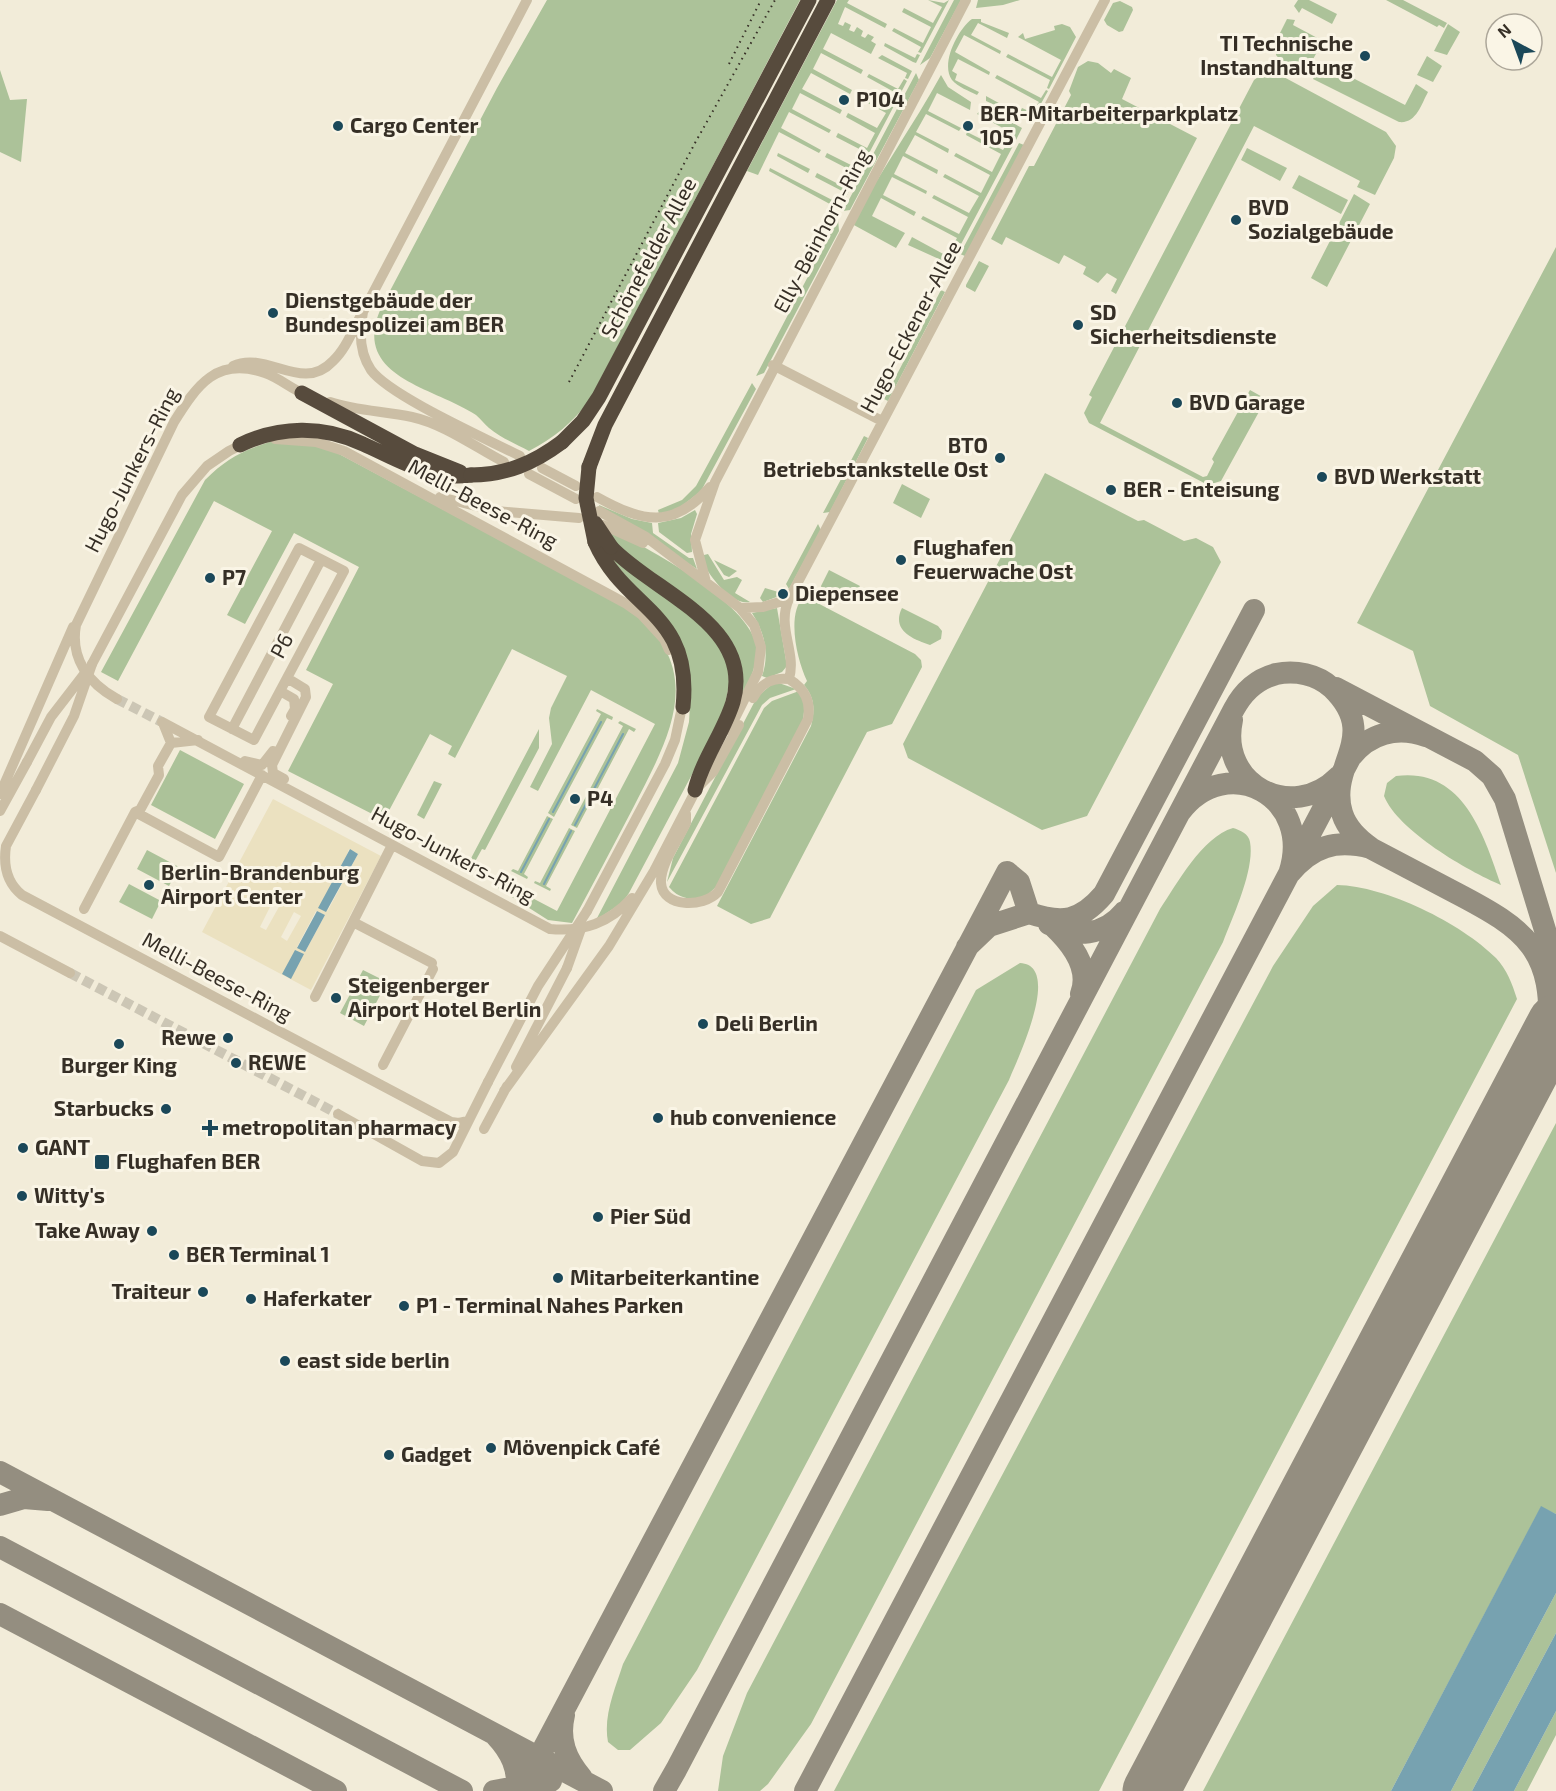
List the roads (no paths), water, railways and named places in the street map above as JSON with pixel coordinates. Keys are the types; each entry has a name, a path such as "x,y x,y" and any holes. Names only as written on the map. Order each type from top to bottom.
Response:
{"highway":[{"name":"Schönefelder Allee","path":"240,445 269,433 314,430 349,438 415,469 436,475 471,475 494,474 522,466 562,442 583,421 599,397 809,0"},
{"name":"Schönefelder Allee","path":"683,707 684,669 672,636 650,608 611,569 595,542 588,506 589,467 598,438 828,0"},
{"path":"302,393 415,454 471,475"},
{"path":"588,506 597,527 611,547 655,584 707,620 730,651 736,676 733,704 701,767 695,790"}],"street":[{"path":"520,456 402,394 378,377 363,353 360,333 363,312 527,0"},
{"name":"Elly-Beinhorn-Ring","path":"706,582 694,540 715,482 773,365 966,0"},
{"name":"Hugo-Eckener-Allee","path":"789,679 792,664 783,620 789,599 1105,0"},
{"name":"Hugo-Junkers-Ring","path":"117,699 95,684 80,663 75,638 79,616 174,422 194,391 205,380 239,363 254,362 297,375 311,374 324,369 340,352 363,312"},
{"path":"773,365 882,421"},
{"path":"226,369 266,374 302,393 353,409 413,417 436,426 504,462"},
{"name":"Melli-Beese-Ring","path":"338,1114 422,1161 434,1164 451,1155 538,986 587,910 665,764 675,740 683,707 673,656 664,639 642,615 535,553 344,451 316,442 279,438 240,445 207,466 182,495 92,664 74,717 5,844 8,876 22,895 451,1122 459,1123 468,1120"},
{"path":"542,468 576,486"},
{"name":"Hugo-Junkers-Ring","path":"504,1091 609,946 654,871 758,672 761,657 758,636 740,608 639,533 529,474"},
{"name":"Elly-Beinhorn-Ring","path":"588,506 638,517 662,518 684,512 693,506 715,482"},
{"path":"408,486 477,507 588,506"},
{"path":"603,525 645,544 692,573"},
{"name":"P6","path":"298,548 321,560 344,571 254,740 209,717 298,548"},
{"name":"P6","path":"232,729 321,560"},
{"path":"740,608 763,607 789,599"},
{"path":"0,794 79,616"},
{"name":"Melli-Beese-Ring","path":"0,811 51,717 92,664"},
{"path":"287,678 305,689 306,697 272,769 273,773 290,782 300,796"},
{"path":"695,790 713,772 758,689 769,681 789,679"},
{"name":"Hugo-Junkers-Ring","path":"686,808 686,823 664,869 661,882 665,891 673,898 695,904 709,901 718,892 805,728 809,711 807,698 800,687 789,679"},
{"path":"233,760 259,765 270,756 296,705 292,696 280,691"},
{"name":"Hugo-Junkers-Ring","path":"171,744 162,722 550,928 572,930 595,926 625,906 635,894 675,817 686,808"},
{"path":"84,909 135,812 140,810 159,775 158,766 171,744 198,740"},
{"path":"135,812 219,857 262,775"},
{"path":"315,997 392,845"},
{"name":"Melli-Beese-Ring","path":"484,1129 567,968 587,910"},
{"path":"353,922 433,966 383,1065"},
{"path":"0,936 70,973"}],"water":[{"path":"350,849 358,854 326,912 318,908"},
{"path":"317,911 325,915 305,952 297,948"},
{"path":"295,950 304,954 291,979 282,974"},
{"path":"1541,1506 1556,1514 1556,1593 1451,1791 1391,1791"},
{"path":"1556,1633 1556,1711 1514,1791 1472,1791"}],"waterway":[{"path":"553,812 601,722"},
{"path":"575,825 623,734"},
{"path":"521,872 549,819"},
{"path":"544,884 571,831"}],"tunnel":[{"path":"117,699 162,722"},
{"path":"70,973 338,1114"}],"railway":[{"path":"729,64 761,0"},
{"path":"569,382 695,143 775,0"}],"place":[{"name":"TI Technische Instandhaltung","path":"1365,56"},
{"name":"P104","path":"844,100"},
{"name":"Cargo Center","path":"338,126"},
{"name":"BER-Mitarbeiterparkplatz 105","path":"968,126"},
{"name":"BVD Sozialgebäude","path":"1236,220"},
{"name":"Dienstgebäude der Bundespolizei am BER","path":"273,313"},
{"name":"SD Sicherheitsdienste","path":"1078,325"},
{"name":"BVD Garage","path":"1177,403"},
{"name":"BTO Betriebstankstelle Ost","path":"1000,458"},
{"name":"BVD Werkstatt","path":"1322,477"},
{"name":"BER - Enteisung","path":"1111,490"},
{"name":"Flughafen Feuerwache Ost","path":"901,560"},
{"name":"P7","path":"210,578"},
{"name":"Diepensee","path":"783,594"},
{"name":"P4","path":"575,799"},
{"name":"Berlin-Brandenburg Airport Center","path":"149,885"},
{"name":"Steigenberger Airport Hotel Berlin","path":"336,998"},
{"name":"Deli Berlin","path":"703,1024"},
{"name":"Rewe","path":"228,1038"},
{"name":"Burger King","path":"119,1044"},
{"name":"REWE","path":"236,1063"},
{"name":"Starbucks","path":"166,1109"},
{"name":"hub convenience","path":"658,1118"},
{"name":"metropolitan pharmacy","path":"210,1128"},
{"name":"GANT","path":"23,1148"},
{"name":"Flughafen BER","path":"102,1162"},
{"name":"Witty's","path":"22,1196"},
{"name":"Pier Süd","path":"598,1217"},
{"name":"Take Away","path":"152,1231"},
{"name":"BER Terminal 1","path":"174,1255"},
{"name":"Mitarbeiterkantine","path":"558,1278"},
{"name":"Traiteur","path":"203,1292"},
{"name":"Haferkater","path":"251,1299"},
{"name":"P1 - Terminal Nahes Parken","path":"404,1306"},
{"name":"east side berlin","path":"285,1361"},
{"name":"Mövenpick Café","path":"491,1448"},
{"name":"Gadget","path":"389,1455"}]}
